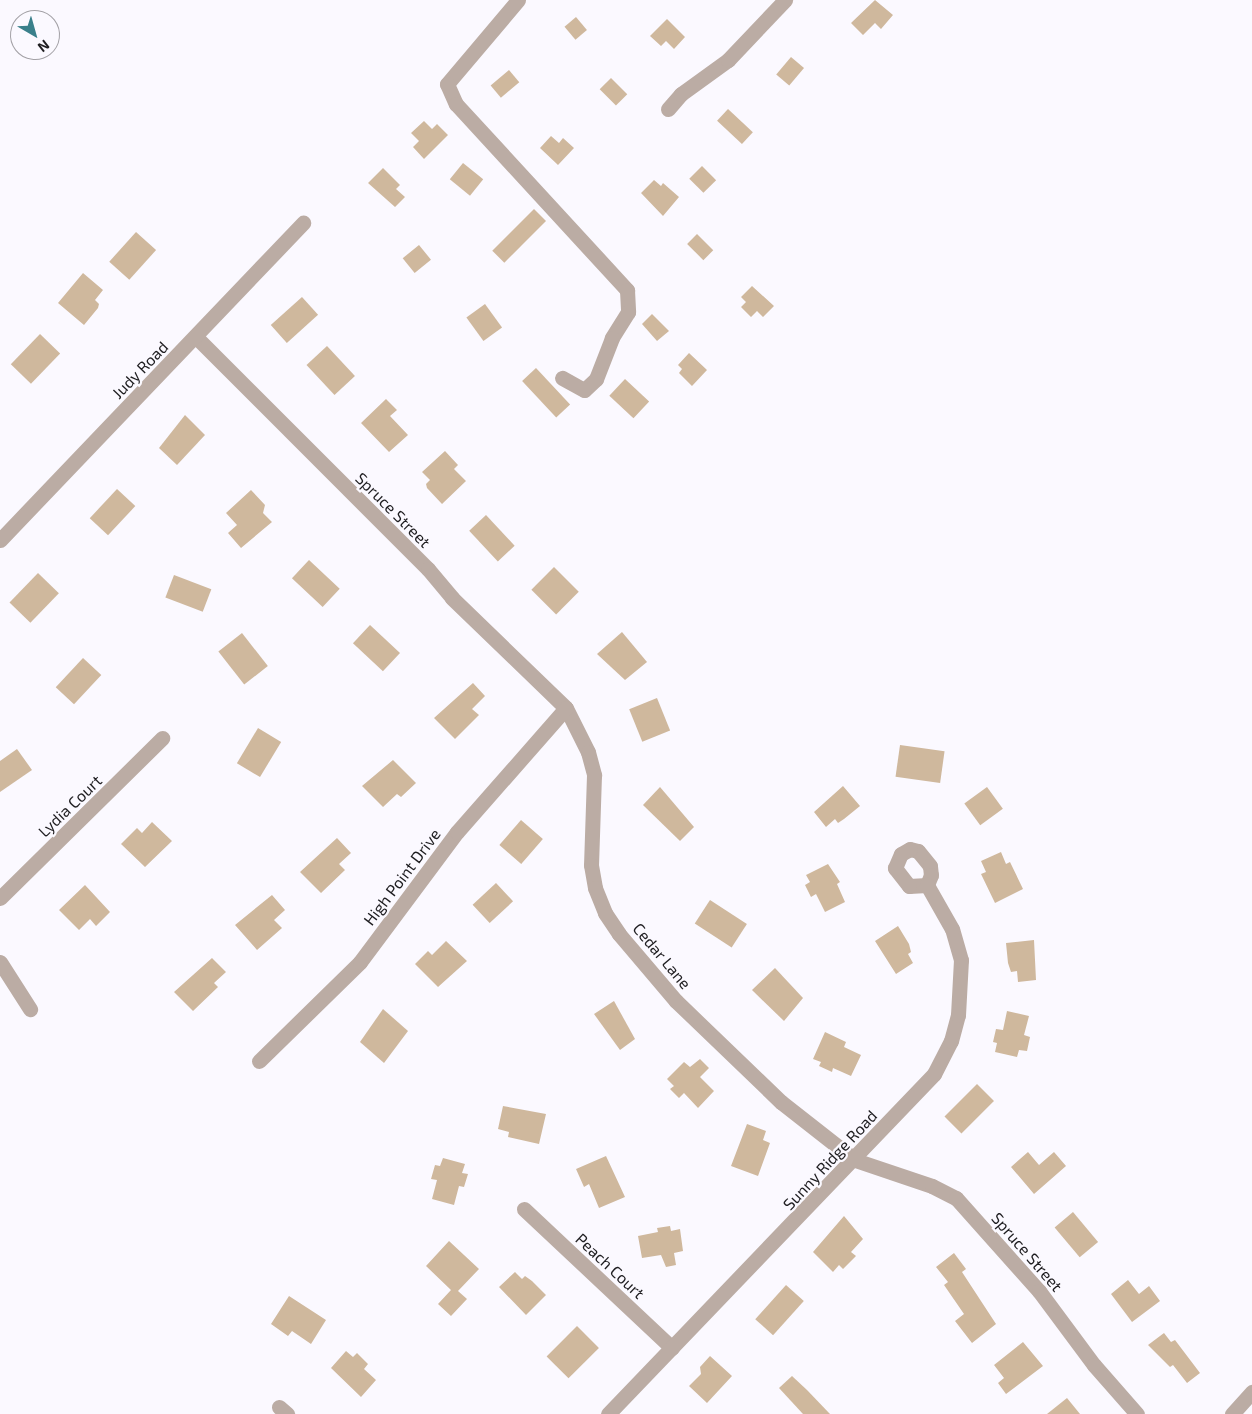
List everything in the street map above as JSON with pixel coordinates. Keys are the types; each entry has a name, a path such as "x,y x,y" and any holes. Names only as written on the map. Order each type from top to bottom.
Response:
{"street":[{"path":"518,0 447,84 456,104 627,290 628,312 612,338 591,386 584,390 577,389 562,378"},
{"path":"668,109 681,94 738,50 785,0"},
{"name":"Judy Road","path":"0,540 303,223"},
{"name":"Spruce Street","path":"196,337 428,569 452,598 566,708"},
{"name":"High Point Drive","path":"259,1061 360,962 457,832 566,708"},
{"name":"Cedar Lane","path":"566,708 585,745 594,775 592,865 595,888 605,912 676,1001 781,1102 855,1160"},
{"name":"Lydia Court","path":"0,898 162,738"},
{"name":"Sunny Ridge Road","path":"608,1414 855,1160 934,1074 951,1041 958,1015 961,960 952,929 927,885"},
{"path":"0,962 30,1009"},
{"name":"Spruce Street","path":"855,1160 932,1186 956,1198 1039,1291 1094,1365 1137,1414"},
{"name":"Peach Court","path":"524,1209 672,1348"},
{"path":"1232,1414 1252,1392"}],"building":[{"path":"875,0 893,15 881,29 875,23 863,35 851,23"},
{"path":"576,17 587,30 575,40 565,27"},
{"path":"667,19 685,37 674,49 666,41 661,46 650,36"},
{"path":"791,57 804,68 789,86 776,75"},
{"path":"509,70 519,82 501,98 491,85"},
{"path":"611,78 627,94 616,106 600,89"},
{"path":"728,109 753,132 742,144 717,121"},
{"path":"424,121 432,129 437,124 448,135 424,159 413,147 419,141 411,133"},
{"path":"551,136 559,143 563,138 574,148 558,165 540,148"},
{"path":"463,163 483,179 470,196 450,179"},
{"path":"702,166 716,180 703,193 689,179"},
{"path":"383,168 400,185 396,189 405,197 395,207 368,183"},
{"path":"654,180 661,186 663,183 679,197 663,216 641,193"},
{"path":"534,209 546,221 504,263 492,251"},
{"path":"136,232 156,250 129,280 109,262"},
{"path":"697,234 713,250 703,260 687,244"},
{"path":"419,245 431,260 415,273 403,258"},
{"path":"83,273 103,290 95,300 99,304 98,308 84,325 58,303"},
{"path":"752,286 774,306 763,317 757,311 751,317 741,307 746,302 741,297"},
{"path":"302,297 318,315 287,343 271,325"},
{"path":"485,304 502,327 483,341 466,318"},
{"path":"652,314 669,331 657,341 642,324"},
{"path":"40,334 60,353 31,384 11,364"},
{"path":"327,346 355,376 334,395 307,365"},
{"path":"689,353 707,370 692,386 679,373 682,369 678,365"},
{"path":"536,368 570,405 556,418 522,381"},
{"path":"625,379 649,402 633,418 609,396"},
{"path":"386,399 397,410 390,416 408,435 389,452 361,423"},
{"path":"185,415 205,435 177,465 159,448"},
{"path":"445,451 458,465 454,469 466,481 442,504 427,488 426,484 430,480 422,472"},
{"path":"117,489 135,506 108,535 90,518"},
{"path":"251,490 265,505 263,513 272,522 241,548 228,533 237,525 226,513"},
{"path":"486,515 515,546 498,561 469,531"},
{"path":"309,560 340,589 323,607 292,578"},
{"path":"554,567 579,592 556,614 531,590"},
{"path":"38,573 59,593 30,623 10,602"},
{"path":"174,575 211,589 203,612 165,597"},
{"path":"370,625 400,653 383,671 353,643"},
{"path":"622,632 647,662 625,680 597,654"},
{"path":"242,633 268,666 244,685 218,651"},
{"path":"83,658 101,675 74,704 56,687"},
{"path":"473,683 485,696 472,709 479,715 455,739 434,718"},
{"path":"657,698 670,730 642,742 629,709"},
{"path":"258,728 281,742 260,777 237,763"},
{"path":"900,745 945,751 940,783 896,777"},
{"path":"17,749 32,770 0,792 0,761"},
{"path":"393,760 416,783 401,797 397,794 383,807 362,786"},
{"path":"843,786 860,806 838,823 835,819 826,827 814,812"},
{"path":"660,787 694,827 680,841 643,805"},
{"path":"987,787 1003,809 980,825 964,803"},
{"path":"521,820 543,839 521,864 499,845"},
{"path":"152,822 172,841 145,867 121,844 137,828 142,833"},
{"path":"337,838 351,853 339,864 345,870 321,893 300,872"},
{"path":"1001,852 1006,864 1010,862 1023,889 995,903 981,874 986,872 981,861"},
{"path":"828,864 840,882 837,884 845,902 825,912 816,894 811,897 805,885 810,882 806,875"},
{"path":"496,883 513,901 490,923 473,905"},
{"path":"85,885 110,912 96,926 90,919 79,930 59,910"},
{"path":"272,895 285,910 274,920 282,928 257,950 235,925"},
{"path":"710,900 747,924 732,947 695,923"},
{"path":"898,926 909,944 911,952 908,954 913,963 896,974 875,941"},
{"path":"1034,940 1036,980 1018,982 1017,971 1011,972 1008,963 1006,943"},
{"path":"446,941 467,961 438,987 415,964 428,951 432,955"},
{"path":"212,958 226,972 214,983 218,987 193,1011 174,992"},
{"path":"775,968 803,998 784,1021 752,990"},
{"path":"614,1001 635,1039 620,1050 594,1014"},
{"path":"383,1009 408,1031 384,1063 360,1042"},
{"path":"1007,1011 1029,1016 1024,1035 1030,1037 1027,1051 1019,1050 1017,1057 995,1052 997,1043 993,1042 996,1029 1003,1030"},
{"path":"825,1032 846,1042 844,1047 861,1055 851,1076 833,1068 832,1072 819,1066 821,1062 813,1059"},
{"path":"700,1059 709,1068 700,1077 714,1091 698,1108 684,1093 679,1098 670,1089 674,1086 667,1079 684,1062 690,1067"},
{"path":"977,1084 994,1101 961,1133 944,1117"},
{"path":"503,1106 546,1114 539,1144 508,1137 509,1132 498,1129"},
{"path":"747,1124 766,1131 763,1140 770,1143 758,1176 731,1166"},
{"path":"1028,1152 1039,1165 1054,1152 1066,1166 1034,1194 1011,1167"},
{"path":"606,1156 625,1197 599,1208 589,1184 584,1187 576,1169"},
{"path":"443,1158 465,1164 462,1173 468,1174 464,1187 459,1186 454,1205 432,1199 437,1180 431,1179 435,1165 440,1166"},
{"path":"1073,1212 1098,1242 1080,1257 1055,1227"},
{"path":"844,1216 863,1239 851,1252 856,1256 843,1269 839,1265 833,1272 813,1252"},
{"path":"670,1226 671,1231 680,1229 683,1251 674,1253 676,1265 666,1267 661,1255 642,1258 638,1236 658,1232 657,1228"},
{"path":"449,1241 479,1269 458,1291 467,1299 451,1316 438,1304 451,1290 426,1266"},
{"path":"954,1253 966,1269 962,1272 996,1324 972,1343 955,1321 964,1314 944,1285 948,1282 936,1267"},
{"path":"515,1272 522,1279 525,1276 532,1281 546,1295 526,1315 499,1287"},
{"path":"1128,1280 1139,1294 1149,1286 1160,1301 1132,1322 1111,1294"},
{"path":"786,1285 804,1301 773,1335 755,1319"},
{"path":"289,1296 326,1320 311,1344 292,1331 288,1336 271,1324"},
{"path":"577,1326 599,1348 569,1378 547,1356"},
{"path":"1164,1333 1171,1342 1175,1340 1200,1373 1187,1383 1173,1365 1170,1367 1148,1345"},
{"path":"1023,1342 1043,1366 1006,1394 998,1383 1004,1378 994,1365"},
{"path":"346,1351 353,1357 357,1353 368,1364 364,1369 376,1380 361,1397 331,1368"},
{"path":"710,1356 732,1376 707,1403 689,1386 701,1374 700,1367"},
{"path":"792,1376 830,1414 803,1414 779,1388"},
{"path":"1067,1398 1080,1414 1047,1414"}]}
